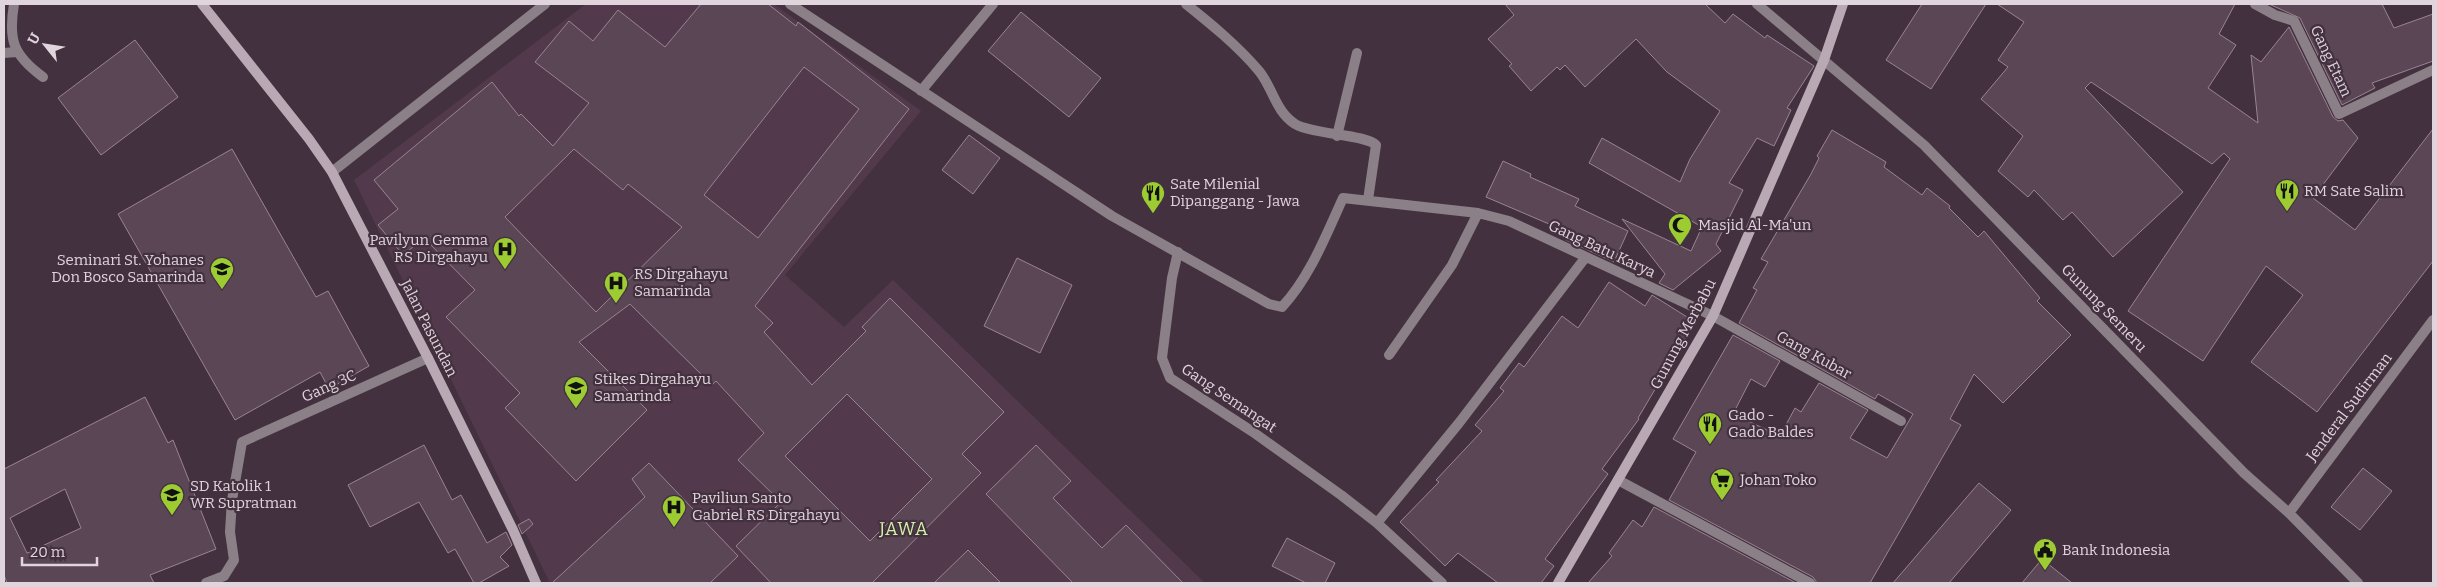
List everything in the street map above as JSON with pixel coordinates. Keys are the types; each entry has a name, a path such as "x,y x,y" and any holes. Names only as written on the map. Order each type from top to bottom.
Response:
{"street":[{"path":"14,4 12,29 16,52 43,77"},
{"name":"Jalan Pasundan","path":"202,4 309,139 332,172 428,358 513,530 536,583"},
{"path":"332,172 545,4"},
{"path":"790,4 1112,216 1178,252"},
{"path":"921,91 993,4"},
{"path":"1186,4 1208,21 1259,71 1279,108 1296,125 1337,136 1373,142 1376,145 1368,200"},
{"name":"Gunung Semeru","path":"1757,4 1924,144 2244,472 2289,513 2358,583"},
{"name":"Gunung Merbabu","path":"1558,583 1713,316 1824,60 1843,4"},
{"name":"Gang Etam","path":"2255,4 2275,15 2294,21 2339,114 2433,70"},
{"path":"4,53 16,52"},
{"path":"1337,136 1357,53"},
{"name":"Gang Batu Karya","path":"1178,252 1269,304 1282,307 1291,298 1324,243 1343,198 1478,213 1509,221 1713,316"},
{"path":"1390,355 1452,265 1478,213"},
{"name":"Gang Semangat","path":"1178,252 1172,278 1162,358 1170,378 1253,432 1378,523 1442,583"},
{"path":"1378,523 1459,423 1585,258"},
{"name":"Gang Kubar","path":"1713,316 1901,421"},
{"name":"Jenderal Sudirman","path":"2289,513 2433,320"},
{"name":"Gang 3C","path":"206,583 224,576 234,560 230,532 232,500 242,442 428,358"},
{"path":"1618,480 1810,583"}],"shaded area":[{"name":"RS Dirgahayu Samarinda","path":"586,4 774,4 921,111 785,275 844,327 893,280 1205,583 550,583 354,180"}],"building":[{"path":"701,4 768,4 796,26 798,22 909,109 755,306 773,323 764,332 812,385 866,331 862,327 890,298 1004,412 962,454 981,473 872,583 771,583 736,546 781,502 738,460 764,433 716,381 712,385 630,304 579,342 647,410 576,481 505,408 520,393 446,317 475,290 424,238 403,255 378,225 398,209 374,180 492,82 519,116 521,114 553,146 589,103 535,62 569,21 593,41 618,10 665,47","holes":["804,67 859,109 758,238 704,195","574,149 623,190 628,184 682,227 596,312 505,217","847,394 932,479 870,541 785,456"]},
{"path":"1505,4 1705,4 1725,23 1733,14 1765,38 1767,35 1814,66 1787,108 1791,110 1774,146 1757,138 1729,183 1743,190 1716,244 1721,251 1673,290 1659,283 1665,274 1622,219 1691,251 1702,227 1589,163 1602,138 1680,182 1690,159 1720,111 1667,72 1636,39 1585,87 1565,65 1560,70 1557,67 1531,91 1509,66 1512,64 1488,39 1514,15"},
{"path":"1922,4 1986,4 1931,89 1886,60"},
{"path":"1997,4 2235,4 2219,34 2236,45 2208,88 2258,123 2251,55 2261,62 2289,27 2333,117 2338,121 2343,120 2358,138 2313,198 2355,230 2433,129 2433,261 2317,412 2251,362 2303,295 2266,266 2203,361 2128,311 2230,159 2224,153 2212,164 2091,82 2085,88 2183,192 2113,257 2072,212 2063,220 2034,190 2028,197 1998,171 2023,136 1981,99 2008,67 1998,60 2024,22"},
{"path":"2269,4 2382,4 2394,28 2433,14 2433,61 2372,83 2375,88 2342,105 2300,18"},
{"path":"1021,12 1101,78 1069,117 988,51"},
{"path":"135,40 178,97 101,155 58,98"},
{"path":"1832,130 1886,162 1884,167 1922,195 1927,188 1950,206 1949,208 1978,237 1984,231 2040,298 2037,301 2071,335 2003,403 1974,374 1950,419 1961,425 1870,583 1817,583 1813,577 1669,500 1696,452 1673,439 1733,335 1780,361 1765,387 1751,379 1733,414 1780,436 1795,408 1801,412 1819,383 1868,410 1850,438 1887,458 1913,414 1878,394 1875,399 1739,323 1757,290 1753,288 1768,262 1761,259 1811,174 1819,158 1817,156"},
{"path":"969,135 1000,158 973,194 942,170"},
{"name":"Seminari St. Yohanes Don Bosco Samarinda","path":"232,149 316,297 328,291 369,366 329,389 320,372 235,420 118,214"},
{"path":"1503,161 1531,174 1530,177 1579,199 1575,206 1628,231 1614,262 1566,240 1570,233 1486,197"},
{"path":"1017,258 1072,285 1040,353 984,326"},
{"path":"1609,282 1645,306 1652,295 1695,322 1639,419 1602,469 1608,474 1545,559 1554,566 1541,583 1498,583 1458,553 1445,566 1400,522 1439,482 1436,480 1482,431 1475,425 1504,391 1500,388 1519,363 1524,367 1562,316 1578,328"},
{"path":"145,397 168,443 173,440 216,549 150,575 154,583 7,583 4,575 4,469","holes":["65,489 81,528 27,553 10,518"]},
{"path":"424,445 452,500 461,495 487,543 506,532 512,545 500,557 509,566 479,583 474,583 455,549 448,553 419,502 370,527 348,485"},
{"path":"1036,445 1071,481 1053,498 1102,548 1126,525 1183,583 1073,583 986,494"},
{"path":"649,463 738,556 710,583 552,583 645,497 632,479"},
{"path":"2363,468 2392,491 2360,530 2331,507"},
{"path":"1979,483 2011,510 1949,583 1893,583"},
{"path":"1654,507 1796,583 1588,583 1612,556 1609,553 1633,520 1642,527"},
{"path":"529,519 533,524 522,534 518,525"},
{"path":"1287,538 1335,563 1325,583 1306,583 1272,566"},
{"path":"968,550 1001,583 934,583"},
{"name":"Bank Indonesia","path":"2042,559 2072,583 2022,583"}],"place":[{"name":"RM Sate Salim","path":"2287,212"},
{"name":"Sate Milenial Dipanggang - Jawa","path":"1153,214"},
{"name":"Masjid Al-Ma'un","path":"1680,246"},
{"name":"Pavilyun Gemma RS Dirgahayu","path":"505,270"},
{"name":"Seminari St. Yohanes Don Bosco Samarinda","path":"222,290"},
{"name":"RS Dirgahayu Samarinda","path":"616,304"},
{"name":"Stikes Dirgahayu Samarinda","path":"576,409"},
{"name":"Gado - Gado Baldes","path":"1710,445"},
{"name":"Johan Toko","path":"1722,501"},
{"name":"SD Katolik 1 WR Supratman","path":"172,516"},
{"name":"Paviliun Santo Gabriel RS Dirgahayu","path":"674,528"},
{"name":"Bank Indonesia","path":"2045,571"}],"district":[{"name":"JAWA","path":"904,529"}]}
